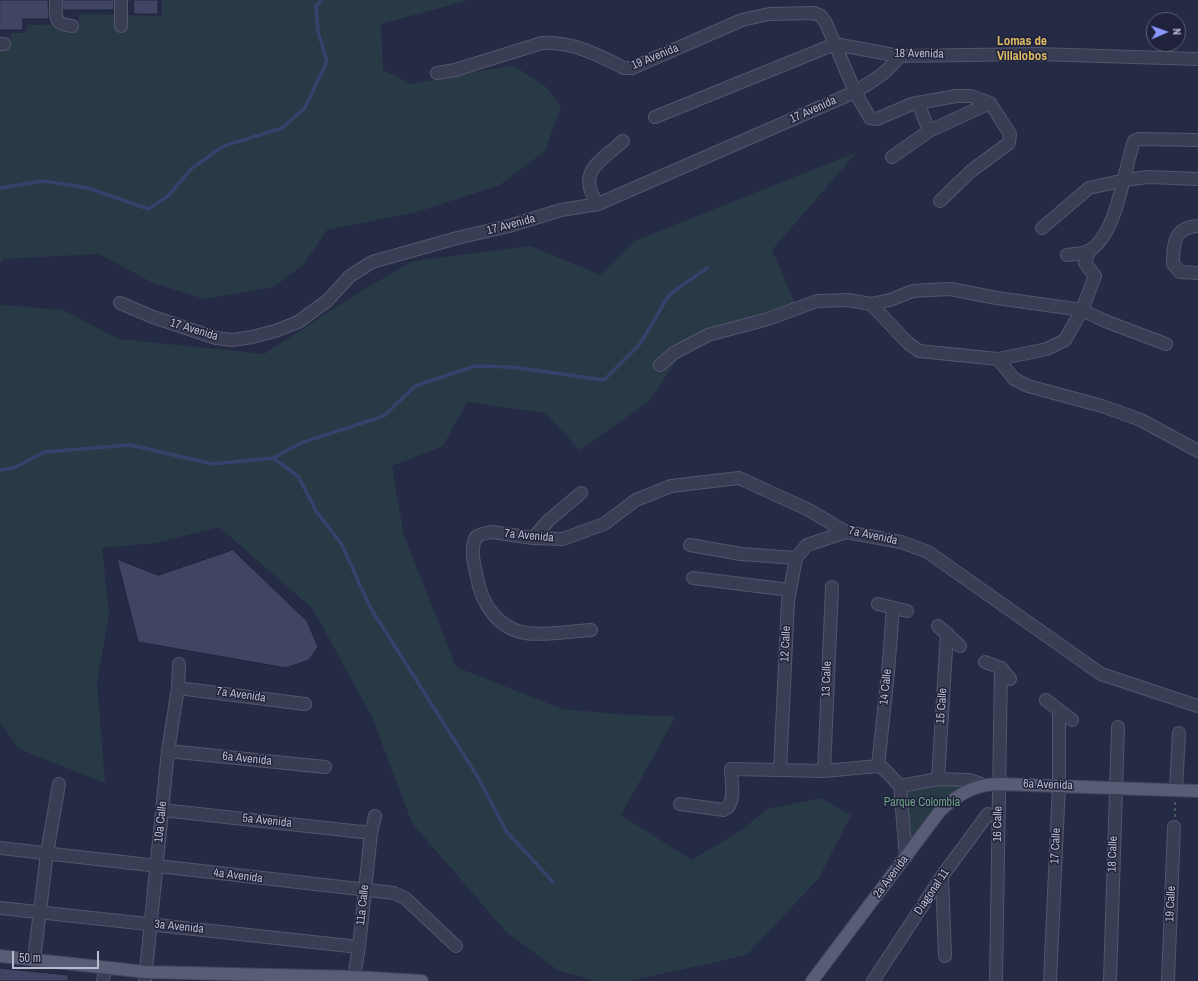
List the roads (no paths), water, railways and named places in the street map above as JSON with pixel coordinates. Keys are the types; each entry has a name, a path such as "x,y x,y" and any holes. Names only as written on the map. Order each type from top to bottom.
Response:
{"main road":[{"name":"6a Avenida","path":"981,784 1198,791"},
{"name":"2a Avenida","path":"812,981 934,820 948,804 981,784"},
{"path":"0,956 105,968 146,977 289,979 336,979 354,977 422,981"}],"street":[{"path":"56,0 56,18 63,25 72,26"},
{"path":"121,0 121,26"},
{"name":"19 Avenida","path":"436,72 455,70 542,43 555,42 570,44 624,68 632,68 742,20 769,14 814,13 822,16 835,44"},
{"path":"655,117 835,44 855,92 870,118 877,119 903,106 956,96 972,96 990,103 1010,134 1009,143 971,171 940,201"},
{"name":"18 Avenida","path":"835,44 899,56 1037,54 1198,59"},
{"name":"17 Avenida","path":"120,303 153,317 216,338 232,340 275,331 298,322 327,301 350,276 372,262 450,240 509,226 561,210 598,204 855,92 884,74 891,68 899,56"},
{"path":"918,103 929,131"},
{"path":"892,157 929,131 990,103"},
{"path":"871,304 908,343 919,351 998,359 1047,350 1066,340 1082,310 1095,276 1085,263 1089,251 1104,235 1125,180 1134,141 1139,138 1198,140"},
{"path":"598,204 590,193 588,182 590,173 597,164 624,141"},
{"path":"1042,228 1089,188 1125,180 1148,177 1198,178"},
{"path":"1198,226 1185,228 1177,236 1173,251 1173,264 1180,272 1198,273"},
{"path":"1067,255 1089,251"},
{"path":"660,365 674,353 708,335 768,319 817,301 848,300 871,304 890,300 913,291 950,289 997,298 1082,310 1105,321 1166,344"},
{"path":"998,359 1014,379 1028,386 1102,406 1141,420 1198,451"},
{"name":"7a Avenida","path":"591,630 527,634 512,628 493,614 484,601 475,566 474,542 476,537 487,533 533,538 563,539 604,524 636,500 671,486 739,478 809,510 846,532 901,542 928,552 1100,674 1198,706"},
{"path":"533,538 549,520 581,493"},
{"path":"690,546 741,554 796,558 807,544 846,532"},
{"name":"12 Calle","path":"780,770 788,601 796,558"},
{"path":"693,578 790,590"},
{"name":"13 Calle","path":"824,771 832,587"},
{"path":"878,604 907,611"},
{"name":"14 Calle","path":"878,766 893,608"},
{"name":"15 Calle","path":"938,778 942,629 960,646"},
{"path":"986,662 1001,668 1010,679"},
{"name":"10a Calle","path":"146,977 168,752 178,688 179,664"},
{"name":"16 Calle","path":"996,981 997,816 1001,668"},
{"name":"7a Avenida","path":"178,688 305,704"},
{"path":"1046,700 1072,720"},
{"name":"17 Calle","path":"1050,981 1059,786 1059,710"},
{"name":"18 Calle","path":"1110,981 1118,727"},
{"path":"1176,790 1179,733"},
{"name":"6a Avenida","path":"168,752 325,767"},
{"path":"680,804 724,810 729,808 732,802 731,769 824,771 878,766 884,769 895,781 906,858"},
{"name":"6a Avenida","path":"895,781 938,778 970,780 981,784"},
{"path":"34,960 47,853 60,784"},
{"name":"5a Avenida","path":"162,810 371,833"},
{"name":"Diagonal 11","path":"873,981 942,876 988,814 997,816"},
{"name":"11a Calle","path":"354,977 359,947 371,833 375,816"},
{"name":"19 Calle","path":"1168,981 1174,827"},
{"name":"4a Avenida","path":"0,848 400,895 456,946"},
{"path":"942,876 945,956"},
{"name":"3a Avenida","path":"0,908 359,947"},
{"path":"103,981 105,968"}],"waterway":[{"path":"0,188 43,181 88,188 148,209 168,196 192,168 224,146 282,128 305,108 327,61 318,32 316,6 322,0"},
{"path":"0,470 14,468 44,452 130,445 213,464 273,458 301,443 384,416 415,386 475,366 511,367 604,380 640,344 669,295 707,268"},
{"path":"273,458 298,476 316,511 341,543 370,607 479,779 506,831 553,882"}],"district":[{"name":"Lomas de Villalobos","path":"1022,50"}],"park label":[{"name":"Parque Colombia","path":"922,803"}]}
